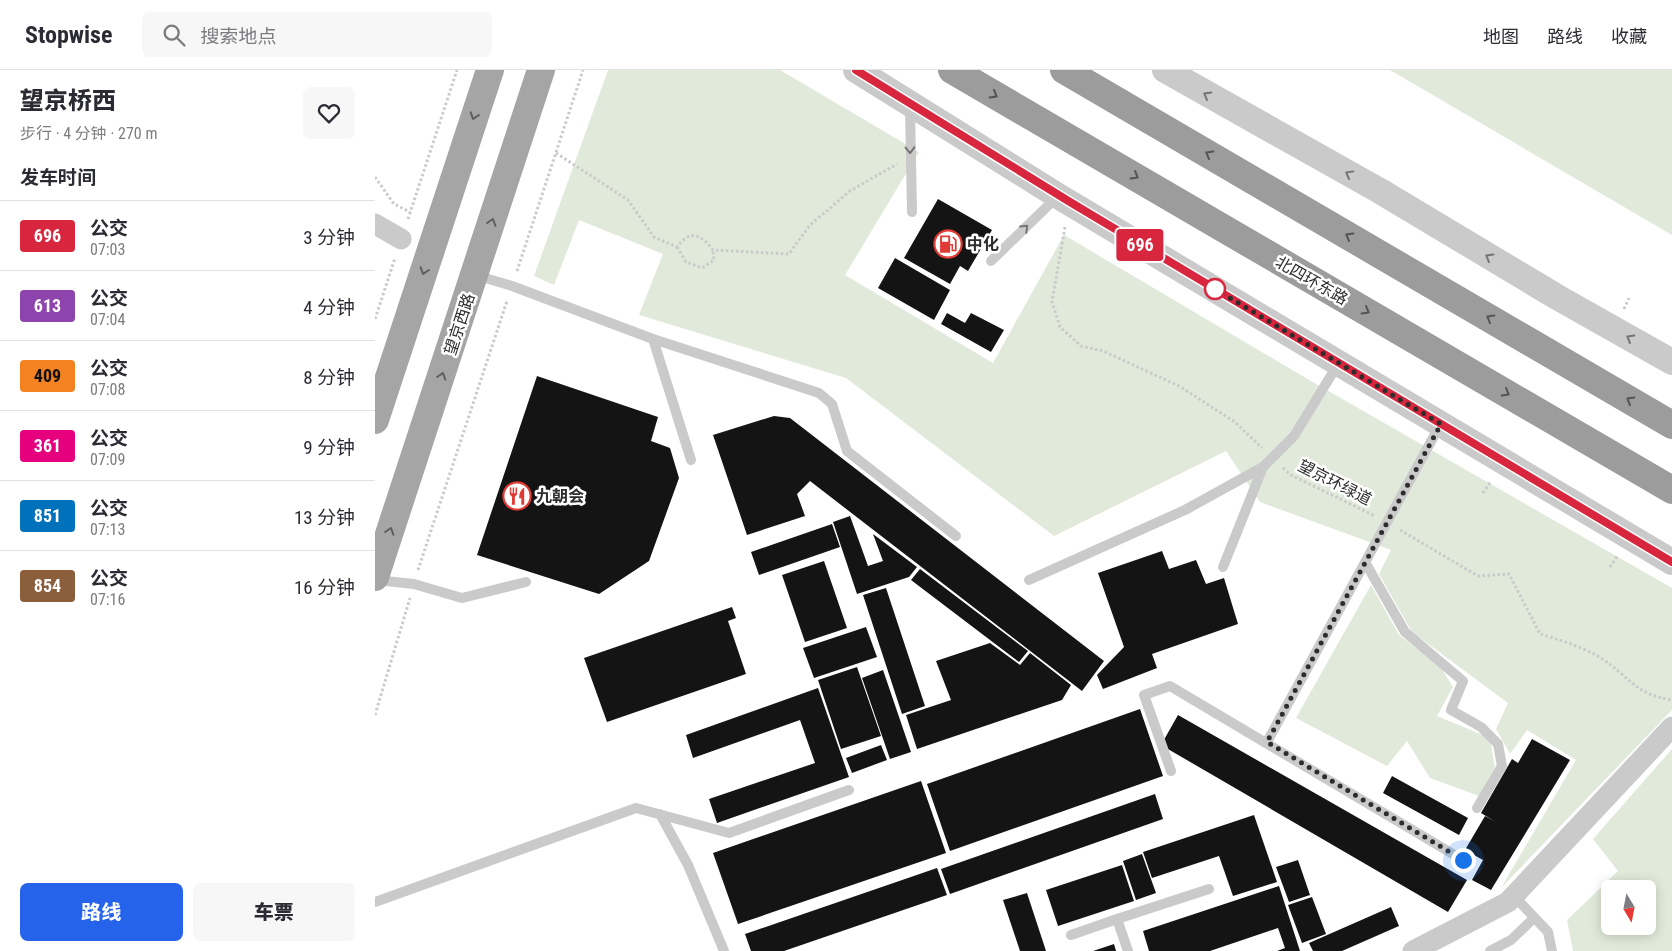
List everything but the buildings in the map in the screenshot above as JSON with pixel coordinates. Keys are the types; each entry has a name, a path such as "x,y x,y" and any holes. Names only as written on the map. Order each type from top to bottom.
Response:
{"highway":[{"name":"北四环东路","path":"952,70 1672,490"},
{"path":"1064,70 1672,425"}],"main road":[{"path":"375,420 489,70"},
{"name":"望京西路","path":"375,578 541,70"}],"street":[{"path":"856,70 1064,199 1672,562"},
{"path":"1165,70 1380,191 1557,297 1672,362"},
{"path":"375,224 401,239"},
{"path":"1413,951 1508,902 1672,727"}],"lane":[{"path":"909,102 912,212"},
{"path":"991,261 1064,199"},
{"path":"475,275 512,286 653,340 819,393 832,404 847,450 956,536"},
{"path":"653,340 691,460"},
{"path":"1029,580 1185,510 1263,468 1294,436 1338,363"},
{"path":"1267,742 1441,424"},
{"path":"1223,568 1263,468"},
{"path":"1365,562 1405,632 1463,681 1451,710 1481,727 1498,744 1502,766 1477,808"},
{"path":"375,578 414,584 461,598 526,582"},
{"path":"1171,771 1144,695 1170,686 1463,860"},
{"path":"375,902 636,808 729,833 849,790"},
{"path":"660,814 689,865 724,951"},
{"path":"1071,935 1209,889"},
{"path":"1514,896 1549,932 1552,951"},
{"path":"1490,951 1511,940 1535,918"},
{"path":"1117,919 1127,951"}],"path":[{"path":"375,319 457,70"},
{"path":"375,714 414,584 583,70"},
{"path":"556,153 628,200 654,237 677,247 686,262 702,268 714,260 713,250 705,239 693,235 683,239 677,247"},
{"path":"713,250 789,254 810,225 850,191 911,157"},
{"path":"375,177 393,204 410,212"},
{"name":"望京环绿道","path":"1064,199 1052,302 1060,327 1081,346 1103,351 1179,386 1235,422 1291,475 1387,522 1477,576 1509,574 1540,634 1563,640 1601,658 1635,688 1654,697 1672,700"}],"green space":[{"path":"608,70 780,70 919,152 845,275 993,363 1064,235 1311,381 1672,588 1672,710 1501,888 1576,760 1527,730 1510,754 1496,729 1508,703 1412,632 1379,574 1391,550 1260,502 1226,451 1054,536 846,378 639,315 663,254 579,220 554,285 534,276"},
{"path":"1390,70 1672,70 1672,235"},
{"path":"1371,585 1399,635 1440,666 1453,687 1437,716 1490,738 1495,768 1479,796 1430,778 1407,741 1387,766 1296,718"},
{"path":"1672,749 1672,951 1573,951 1567,920 1601,887 1601,935 1656,935 1656,880 1609,880 1618,871 1593,839"}],"bus line":[{"name":"696","path":"856,70 1070,202 1672,562"}],"place":[{"name":"中化","path":"948,244"},
{"name":"九朝会","path":"517,496"}],"route":[{"path":"1215,289 1441,424 1267,742 1463,860"}]}
